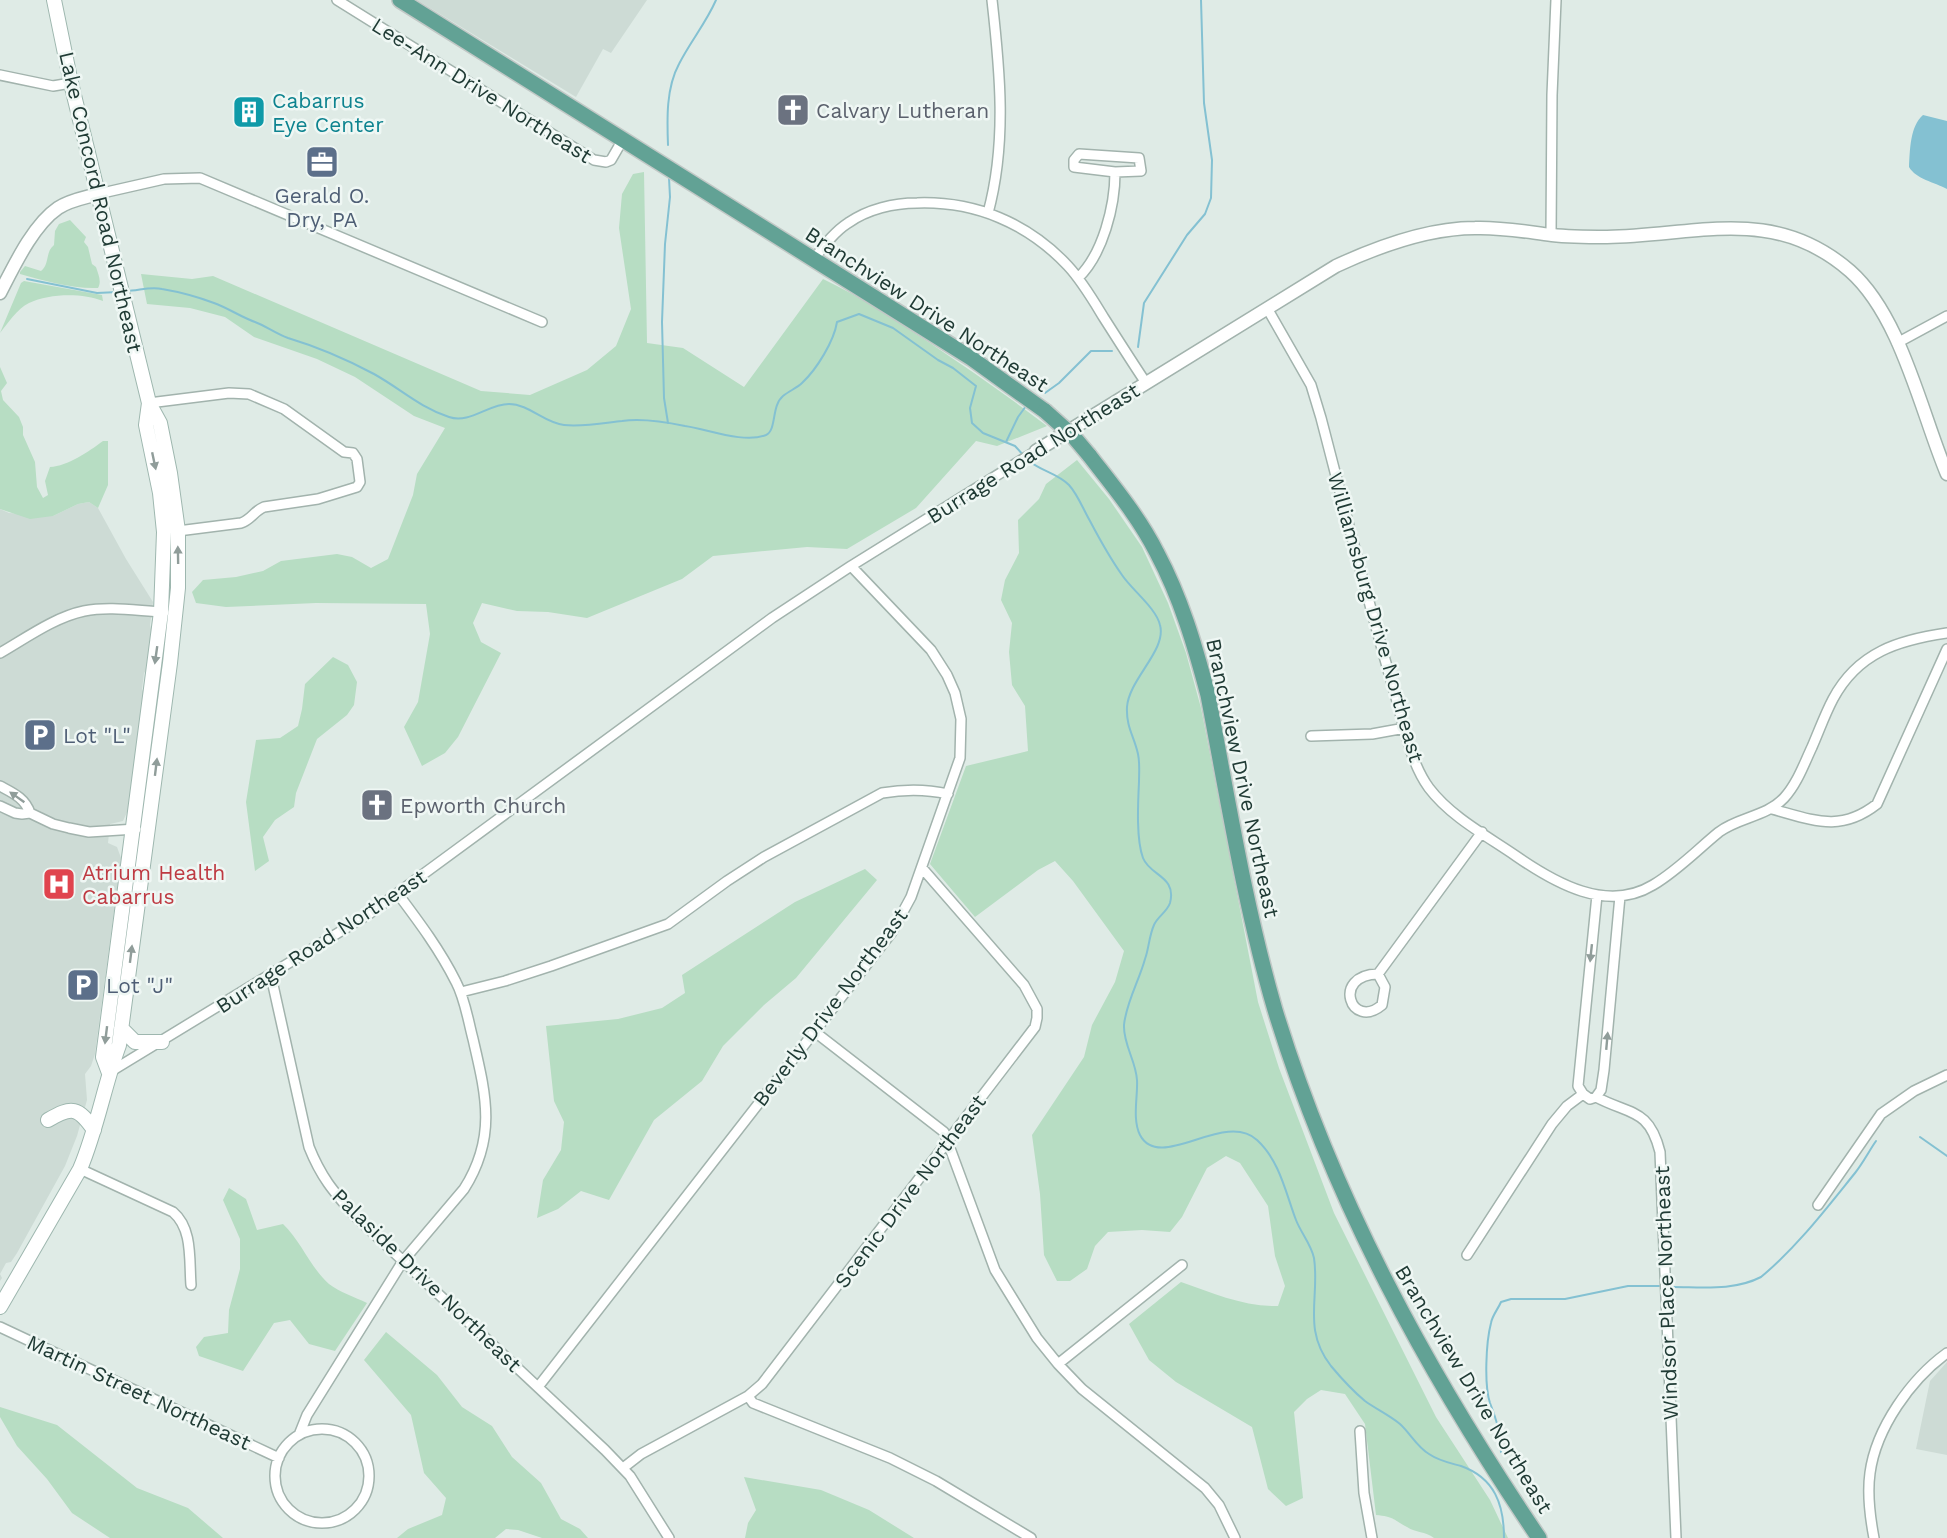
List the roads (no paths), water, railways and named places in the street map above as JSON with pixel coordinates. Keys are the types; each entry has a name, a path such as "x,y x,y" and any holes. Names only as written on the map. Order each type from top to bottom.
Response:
{"main road":[{"name":"Lake Concord Road Northeast","path":"0,1307 80,1169 94,1130 108,1073 119,1045 176,613 178,570 178,531 160,423 149,403 115,268 71,83 54,0"},
{"name":"Branchview Drive Northeast","path":"399,0 971,357 1045,411 1073,436 1127,505 1156,552 1180,603 1198,654 1258,948 1275,1010 1308,1109 1352,1214 1389,1291 1466,1424 1539,1538"},
{"name":"Lake Concord Road Northeast","path":"108,1073 103,1057 161,612 164,532 160,493 146,425 149,403"},
{"path":"121,1028 135,1042 162,1042"},
{"path":"48,1120 67,1110 74,1110 82,1114 94,1130"}],"street":[{"name":"Lee-Ann Drive Northeast","path":"337,0 594,160 606,162 611,160 622,141"},
{"path":"988,213 994,188 1001,103 992,0"},
{"path":"1551,235 1552,95 1556,0"},
{"path":"0,75 53,86 71,83"},
{"path":"1079,154 1139,158 1141,171 1115,172 1074,167 1074,160 1079,154"},
{"path":"1078,278 1089,267 1096,255 1113,201 1115,172"},
{"path":"0,293 15,264 42,224 57,209 70,202 98,194 164,179 200,178 542,322"},
{"path":"814,259 846,224 874,210 897,205 933,202 953,204 988,213 1022,228 1043,242 1078,278 1146,383"},
{"name":"Burrage Road Northeast","path":"108,1073 363,919 772,618 851,566 1267,308 1336,266 1362,254 1425,235 1472,228 1515,230 1551,235 1610,237 1718,227 1747,227 1808,243 1832,256 1851,272 1875,300 1897,343 1947,474"},
{"name":"Williamsburg Drive Northeast","path":"1267,308 1311,385 1376,628 1418,770 1443,804 1530,866 1559,883 1597,895 1620,896 1638,892 1662,879 1727,826 1772,809 1785,797 1797,780 1833,698 1854,670 1871,656 1901,642 1947,633"},
{"path":"1897,343 1947,316"},
{"path":"149,403 229,393 249,394 284,409 344,452 353,453 357,459 360,482 357,487 318,499 264,507 256,510 250,520 241,524 178,531"},
{"name":"Beverly Drive Northeast","path":"538,1387 901,919 922,868 960,758 961,719 955,693 931,650 851,566"},
{"path":"0,653 62,619 86,611 112,609 176,613"},
{"path":"1772,809 1801,817 1842,822 1857,818 1877,804 1947,649"},
{"path":"1311,736 1372,734 1405,728"},
{"path":"0,786 27,804 30,813"},
{"path":"461,993 542,969 668,924 764,857 882,793 922,790 948,794"},
{"path":"0,806 22,814 30,813 53,824 89,832 131,831 148,825"},
{"path":"1378,974 1482,832"},
{"name":"Scenic Drive Northeast","path":"623,1468 641,1454 748,1396 762,1384 1031,1033 1037,1018 1037,1009 1024,985 922,868"},
{"path":"299,1435 307,1415 403,1261 464,1189 479,1159 485,1139 485,1088 461,993 442,956 398,894"},
{"path":"1467,1255 1552,1124 1567,1106 1583,1094 1578,1086 1597,895"},
{"path":"1596,1097 1601,1090 1604,1070 1620,896"},
{"path":"1369,974 1378,974 1385,987 1382,1005 1374,1012 1362,1012 1350,1001 1349,992 1354,982 1369,974"},
{"name":"Palaside Drive Northeast","path":"271,976 309,1147 328,1185 354,1215 623,1468 669,1538"},
{"path":"815,1032 944,1132 995,1270 1037,1338 1082,1389 1205,1488 1219,1505 1235,1538"},
{"path":"1818,1204 1881,1114 1914,1091 1947,1075"},
{"name":"Windsor Place Northeast","path":"1583,1094 1590,1099 1596,1097 1641,1116 1653,1132 1660,1152 1676,1538"},
{"path":"80,1169 173,1212 179,1217 188,1237 190,1285"},
{"path":"1058,1364 1182,1265"},
{"name":"Martin Street Northeast","path":"0,1327 279,1458"},
{"path":"1874,1538 1870,1508 1870,1474 1881,1436 1912,1385 1947,1353"},
{"path":"748,1396 753,1404 890,1458 936,1481 1031,1538"},
{"path":"320,1429 331,1430 351,1439 359,1447 368,1466 368,1488 357,1507 339,1519 329,1522 310,1521 296,1515 284,1502 276,1485 276,1467 279,1458 291,1441 299,1435 320,1429"},
{"path":"1360,1431 1364,1493 1372,1538"}],"water":[{"path":"1923,115 1947,121 1947,189 1921,177 1909,167 1913,132 1915,125"}],"waterway":[{"path":"668,145 668,104 675,73 716,0"},
{"path":"1138,347 1144,303 1187,235 1205,214 1211,198 1212,160 1204,103 1201,0"},
{"path":"668,423 664,398 662,322 665,244 670,197 669,178"},
{"path":"27,279 97,293 118,292"},
{"path":"126,291 158,288 214,303 284,336 353,363 428,408 449,417 464,418 509,404 523,407 557,424 586,425 646,420 747,438 766,435 769,432 779,400 808,377 829,346 837,322 859,314 893,328 976,386 970,408 972,423 983,433 1015,446 1024,456"},
{"path":"1045,393 1059,383 1091,351 1112,351"},
{"path":"1006,442 1026,406"},
{"path":"1028,460 1069,485 1113,562 1126,581 1154,612 1160,625 1161,635 1158,644 1129,696 1127,707 1129,726 1139,761 1138,821 1141,850 1146,864 1162,877 1170,887 1171,894 1169,906 1152,929 1146,955 1127,1008 1124,1025 1125,1039 1136,1073 1136,1115 1140,1135 1149,1145 1162,1148 1211,1135 1228,1132 1243,1133 1257,1140 1265,1148 1277,1168 1296,1220 1313,1253 1314,1326 1322,1352 1331,1366 1356,1393 1400,1424 1425,1451 1441,1460 1473,1471 1490,1485 1502,1515 1504,1538"},
{"path":"1920,1137 1947,1156"},
{"path":"1673,1287 1729,1286 1761,1277 1787,1253 1822,1214 1858,1169 1876,1141"},
{"path":"1501,1452 1498,1427 1488,1395 1486,1375 1489,1331 1501,1302 1511,1299 1565,1299 1628,1286 1659,1286"}],"place":[{"name":"Calvary Lutheran","path":"793,110"},
{"name":"Cabarrus Eye Center","path":"249,112"},
{"name":"Gerald O. Dry, PA","path":"322,162"},
{"name":"Lot \"L\"","path":"40,735"},
{"name":"Epworth Church","path":"377,805"},
{"name":"Atrium Health Cabarrus","path":"59,884"},
{"name":"Lot \"J\"","path":"83,985"}]}
